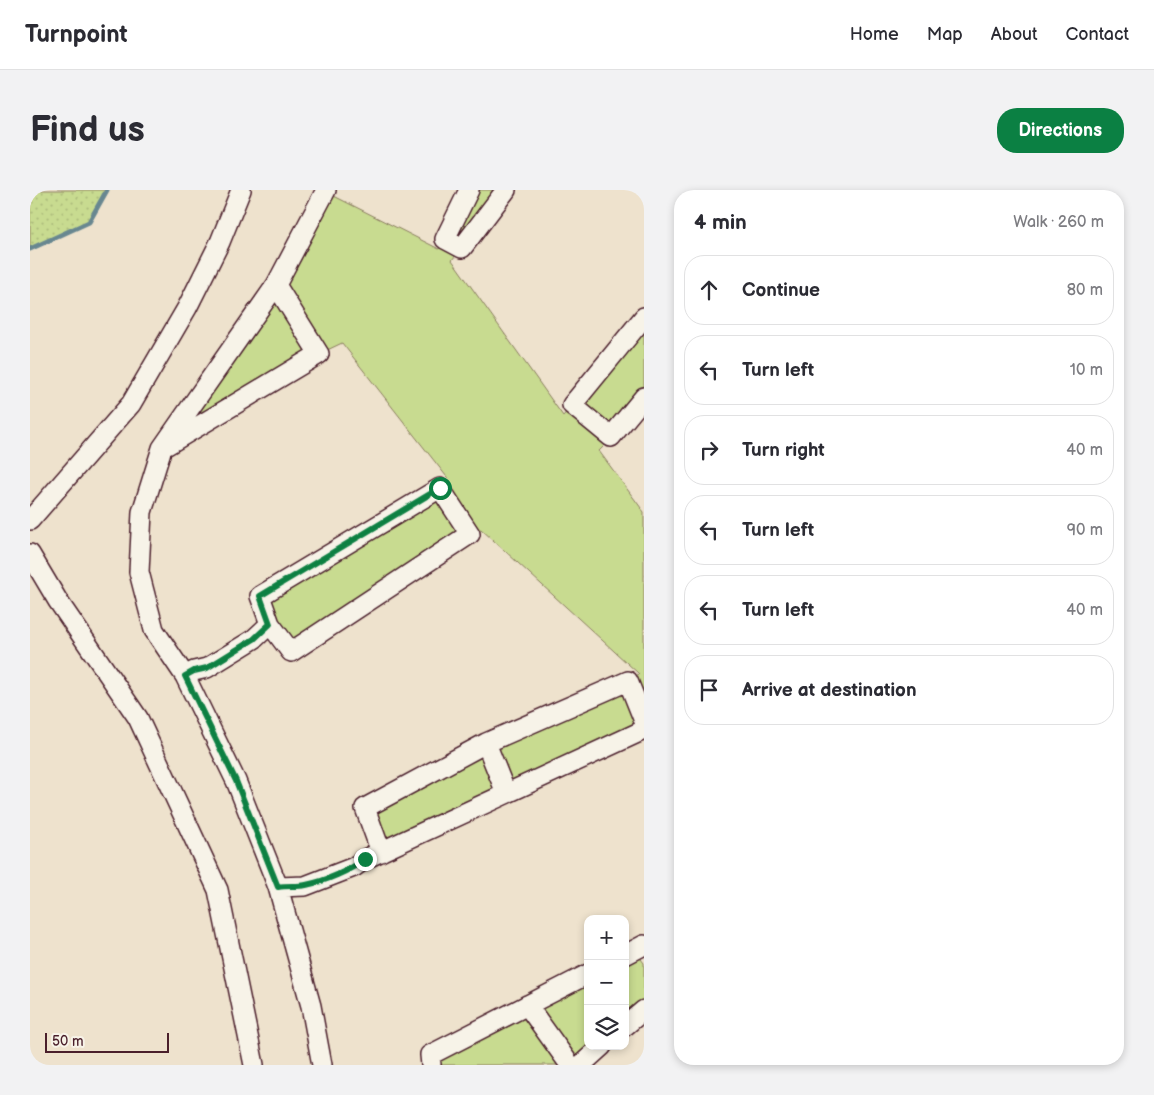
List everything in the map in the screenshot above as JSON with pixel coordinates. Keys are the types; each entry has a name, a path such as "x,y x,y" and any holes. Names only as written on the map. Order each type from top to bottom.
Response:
{"street":[{"path":"30,520 131,404 191,300 220,242 241,190"},
{"path":"322,1065 284,886 189,673 154,630 139,572 142,512 162,448 276,285 326,190"},
{"path":"469,190 445,238 462,248 506,190"},
{"path":"162,448 319,354 276,285"},
{"path":"644,317 572,405 611,437 644,397"},
{"path":"440,488 470,534 291,652 265,628 260,596 440,488"},
{"path":"30,554 58,601 138,718 218,890 254,1065"},
{"path":"189,673 207,668 254,639 265,628"},
{"path":"373,855 365,808 486,743 628,681 644,721"},
{"path":"284,886 297,876 329,864 352,856 373,855 644,730"},
{"path":"486,743 506,793"},
{"path":"431,1065 430,1055 584,976"},
{"path":"527,1005 570,1065"},
{"path":"629,1023 644,1010"},
{"path":"581,1065 598,1050"}],"green space":[{"path":"30,190 107,190 89,222 30,249"},
{"path":"473,190 500,190 461,243 450,237"},
{"path":"330,194 439,249 445,240 460,250 452,260 563,416 569,409 608,442 599,451 644,512 644,714 629,680 639,674 481,529 473,533 444,487 450,481 342,343 321,353 281,286"},
{"path":"275,297 309,351 174,437"},
{"path":"644,325 644,388 611,428 579,404"},
{"path":"439,497 460,533 293,643 266,598"},
{"path":"625,686 643,726 511,789 491,745"},
{"path":"484,749 499,791 382,844 370,811"},
{"path":"638,955 644,963 644,1001 629,1014 629,960"},
{"path":"584,983 584,1050 589,1050 576,1062 538,1006"},
{"path":"526,1014 564,1065 439,1065 438,1060"}],"waterway":[{"path":"30,249 89,222 107,190"}],"route":[{"path":"365,859 354,867 305,886 290,885 278,887 236,781 185,676 194,671 207,668 254,639 270,624 260,596 440,488"}]}
